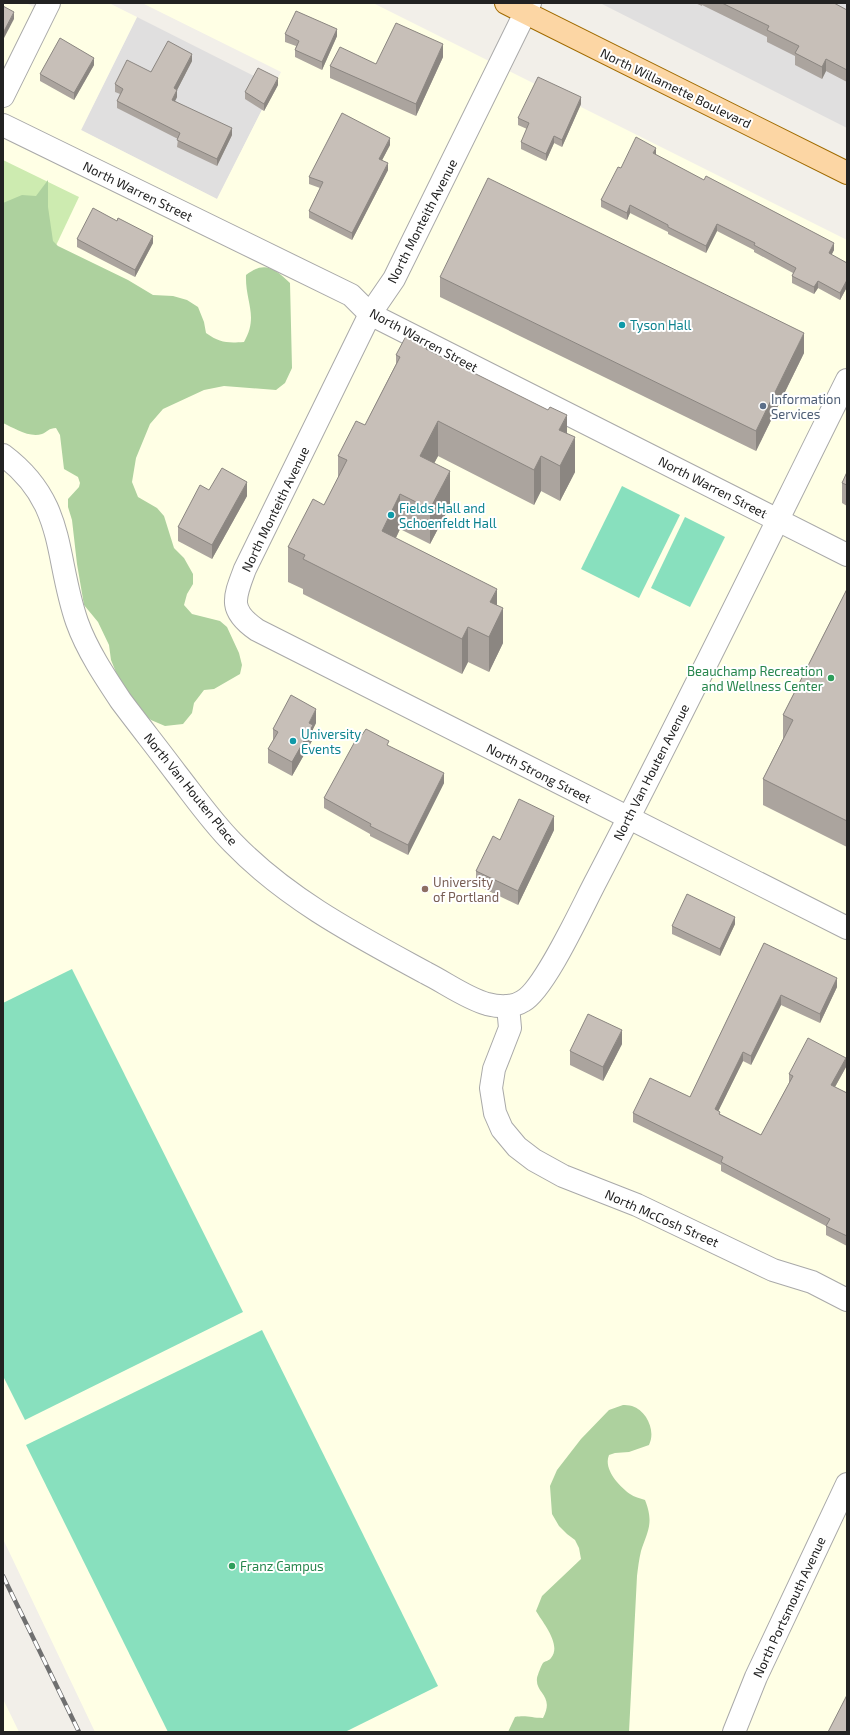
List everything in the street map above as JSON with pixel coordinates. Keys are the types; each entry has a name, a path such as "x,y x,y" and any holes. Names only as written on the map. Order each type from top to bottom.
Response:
{"main road":[{"name":"North Willamette Boulevard","path":"506,3 527,8 847,173"}],"street":[{"path":"3,96 49,3"},
{"name":"North Monteith Avenue","path":"237,612 236,594 245,569 370,314 394,279 527,8"},
{"name":"North Warren Street","path":"3,125 350,295 370,314 847,555"},
{"name":"North Van Houten Avenue","path":"508,1006 527,1000 554,960 628,819 847,380"},
{"name":"North Van Houten Place","path":"3,454 30,479 43,498 51,515 57,535 71,604 79,627 96,662 121,701 232,842 289,892 334,922 368,942 482,1002 497,1006 508,1006"},
{"name":"North Strong Street","path":"237,612 244,621 256,630 628,819 847,928"},
{"name":"North McCosh Street","path":"508,1006 510,1028 494,1069 491,1088 495,1113 502,1129 517,1147 534,1160 563,1176 637,1205 773,1270 812,1282 847,1300"},
{"name":"North Portsmouth Avenue","path":"734,1732 756,1677 847,1484"}],"shaded area":[{"name":"University of Portland","path":"3,3 26,3 51,16 58,3 109,3 137,17 81,130 217,199 281,72 142,3 373,3 847,240 847,1732 95,1732 3,1539"},
{"path":"600,3 847,3 847,128"},
{"path":"137,17 274,86 217,199 81,130"},
{"path":"3,1699 19,1732 3,1732"}],"green space":[{"path":"3,160 79,197 51,256 3,235"},
{"path":"48,180 48,207 53,241 58,246 128,280 153,295 173,296 187,300 198,307 204,322 206,333 215,339 228,342 244,342 248,333 251,316 246,285 246,275 259,268 270,268 290,283 292,368 285,383 276,390 224,386 204,390 163,409 150,424 136,458 132,482 138,497 157,508 164,516 174,548 184,558 193,574 193,584 187,594 184,605 192,614 220,621 227,627 239,653 242,665 240,674 214,689 204,690 194,703 192,713 183,724 165,726 151,720 136,708 124,692 111,660 109,645 98,622 84,605 72,520 68,507 68,499 79,487 80,483 78,477 64,469 60,435 56,428 50,429 42,434 32,435 3,423 3,203 22,195 36,196"},
{"path":"622,486 680,515 639,598 581,569"},
{"path":"685,517 725,537 690,607 651,588"},
{"path":"72,969 243,1312 25,1420 3,1376 3,1003"},
{"name":"Franz Campus","path":"262,1330 438,1686 345,1732 168,1732 26,1445"},
{"path":"623,1405 632,1406 642,1412 651,1428 651,1440 649,1445 629,1452 609,1455 608,1460 610,1471 617,1482 635,1497 645,1500 650,1521 648,1532 641,1551 637,1576 629,1732 508,1732 515,1717 523,1716 543,1718 547,1704 546,1699 537,1683 537,1678 543,1663 549,1660 554,1653 554,1647 547,1628 536,1611 542,1596 581,1559 579,1548 575,1540 559,1526 552,1514 550,1486 557,1470 581,1439 609,1410"}],"building":[{"path":"722,3 834,3 847,10 847,70 826,59 822,67 795,53 799,46 767,30 769,26"},
{"path":"3,6 14,12 3,33"},
{"path":"296,11 337,29 322,62 295,50 299,41 285,34"},
{"path":"396,23 443,44 416,104 330,66 340,47 376,64"},
{"path":"60,38 94,58 74,93 40,74"},
{"path":"168,41 192,54 174,88 177,90 172,100 232,128 217,159 177,140 180,133 117,101 123,89 115,84 127,60 151,72"},
{"path":"258,68 278,78 264,104 245,92"},
{"path":"538,77 581,97 562,140 554,136 546,154 521,142 529,123 518,118"},
{"path":"342,113 390,138 379,159 388,163 352,233 309,211 323,182 309,177"},
{"path":"636,137 656,148 653,153 704,180 706,176 834,243 829,253 847,263 847,280 840,293 818,281 814,287 792,276 796,268 754,245 755,243 717,224 706,246 668,227 668,225 630,205 627,213 601,200 618,167 621,168"},
{"name":"Tyson Hall","path":"488,178 804,333 756,431 440,277"},
{"path":"93,208 117,221 118,218 153,236 135,270 77,239"},
{"path":"406,336 427,346 426,349 548,410 550,407 567,415 559,430 575,437 560,466 541,456 534,470 438,421 420,456 450,471 430,509 400,494 382,531 497,589 490,602 503,608 489,637 468,627 462,639 303,559 305,555 288,547 313,499 324,505 347,460 338,456 356,421 365,425 400,357 396,355"},
{"path":"222,468 247,482 212,545 178,527 200,485 209,490"},
{"path":"847,472 847,485 842,483"},
{"name":"Beauchamp Recreation and Wellness Center","path":"847,589 847,821 763,779 793,720 783,715"},
{"name":"University Events","path":"291,695 316,709 309,723 313,725 292,762 268,749 278,732 273,729"},
{"path":"366,729 389,741 387,745 444,773 408,845 370,826 371,824 324,798 359,734 362,735"},
{"path":"519,799 554,816 518,891 476,871 493,836 500,840"},
{"path":"687,894 735,917 720,949 672,926"},
{"path":"764,943 837,978 820,1014 781,995 751,1056 743,1052 715,1109 720,1112 719,1114 761,1135 793,1076 789,1074 808,1038 846,1058 831,1085 847,1093 847,1236 826,1226 830,1219 721,1162 723,1157 633,1113 650,1078 690,1097"},
{"path":"588,1014 622,1030 603,1067 570,1051"},
{"path":"847,1695 847,1732 828,1732"}],"railway":[{"path":"3,1576 79,1732"}],"place":[{"name":"Tyson Hall","path":"622,325"},
{"name":"Information Services","path":"763,406"},
{"name":"Fields Hall and Schoenfeldt Hall","path":"391,515"},
{"name":"Beauchamp Recreation and Wellness Center","path":"831,678"},
{"name":"University Events","path":"293,741"},
{"name":"University of Portland","path":"425,889"},
{"name":"Franz Campus","path":"232,1566"}]}
